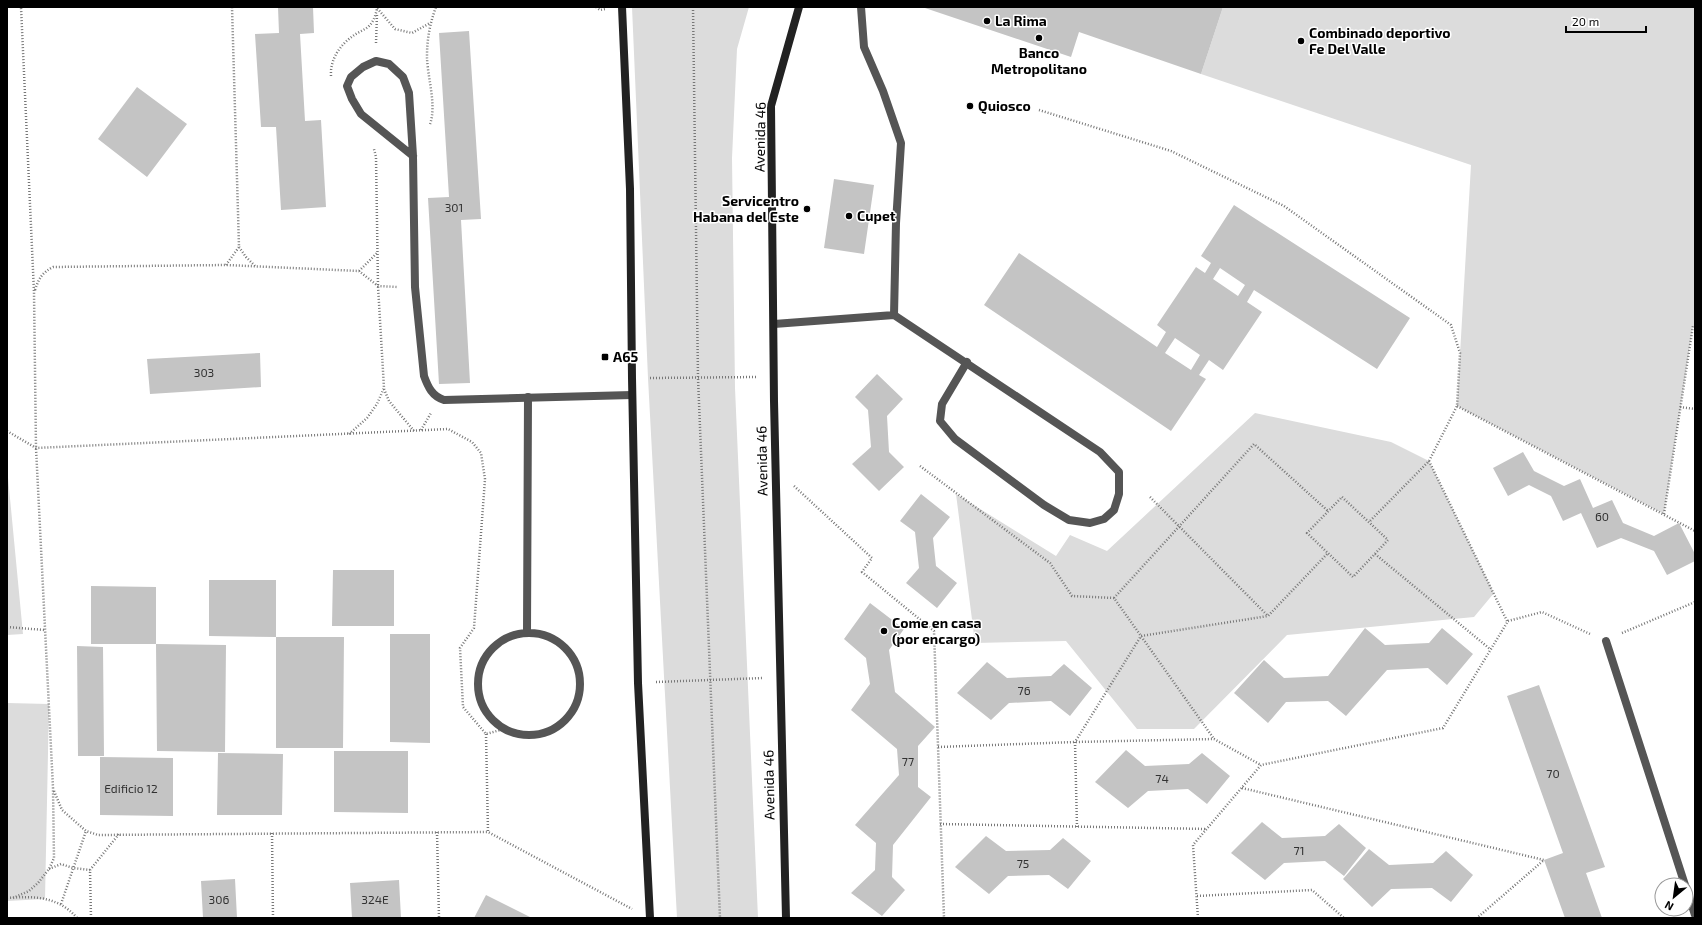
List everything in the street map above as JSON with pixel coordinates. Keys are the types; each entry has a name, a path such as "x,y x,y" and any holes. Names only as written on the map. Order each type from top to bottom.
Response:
{"street":[{"path":"622,7 630,189 632,395 638,683 650,918"},
{"name":"Avenida 46","path":"786,918 775,468 771,106 799,7"},
{"path":"861,7 864,47 883,91 901,143 896,223 894,315"},
{"path":"413,156 361,114 352,99 347,86 351,77 363,67 376,61 389,64 403,76 408,93 413,156 415,287 424,376 428,388 437,398 444,400 632,395"},
{"path":"774,324 894,315 967,362 1100,452 1119,472 1119,494 1114,510 1104,519 1090,524 1069,520 1044,505 955,439 940,421 941,410 942,404 967,362"},
{"path":"528,398 528,632"},
{"path":"528,632 544,635 560,643 571,655 578,671 580,688 576,704 567,719 553,729 537,734 520,734 504,729 490,718 481,704 477,688 479,671 485,656 496,643 511,635 528,632"},
{"path":"1606,641 1683,877"}],"path":[{"path":"14,898 29,891 38,884 49,869 54,858 53,788 36,448 34,292 21,7"},
{"path":"232,7 239,247 255,266"},
{"path":"411,132 431,124 432,94 427,56 430,23 436,7"},
{"path":"693,7 698,378 720,918"},
{"path":"377,8 395,29 412,33 430,23"},
{"path":"376,61 377,8"},
{"path":"331,78 331,66 338,51 345,42 369,26 375,17 377,8"},
{"path":"1040,110 1171,151 1284,206 1451,325 1460,353 1457,406 1429,461 1369,522"},
{"path":"372,142 376,157 378,286 384,388 389,401 414,431"},
{"path":"226,265 239,247"},
{"path":"359,271 377,252"},
{"path":"34,292 38,278 44,272 53,267 226,265 359,271 378,286 415,287"},
{"path":"1664,514 1693,326 1695,326"},
{"path":"632,378 774,377"},
{"path":"349,434 367,418 377,404 384,388"},
{"path":"1457,406 1695,531"},
{"path":"1680,407 1695,409"},
{"path":"7,431 36,448 448,429 472,442 481,453 486,479 474,628 460,648 463,707 486,734 488,832"},
{"path":"1114,598 1254,444 1328,511"},
{"path":"1429,461 1508,621"},
{"path":"920,466 1050,563 1072,596 1114,598"},
{"path":"775,468 872,558 862,572 934,631 944,918"},
{"path":"1150,497 1268,616"},
{"path":"1342,497 1369,522 1388,540 1353,577 1307,533 1342,497"},
{"path":"1077,827 1075,742 1141,636 1268,616 1328,553"},
{"path":"1375,554 1490,649"},
{"path":"1114,598 1214,739 1261,765"},
{"path":"1198,918 1198,896 1193,845 1261,765 1443,728 1508,621 1542,612 1606,641 1695,602"},
{"path":"7,627 45,630"},
{"path":"638,683 780,678"},
{"path":"486,734 504,729"},
{"path":"938,747 1214,739"},
{"path":"53,788 62,810 86,831 98,834 488,832 635,910"},
{"path":"1242,788 1544,860 1477,918"},
{"path":"940,824 1207,829"},
{"path":"61,904 86,831"},
{"path":"437,832 439,918"},
{"path":"272,833 273,918"},
{"path":"91,918 90,870 119,834"},
{"path":"49,869 61,864 73,868 90,870"},
{"path":"1198,896 1312,890 1344,918"},
{"path":"7,898 41,898 61,904 77,918"}],"shaded area":[{"path":"632,7 749,7 737,49 732,158 735,388 758,918 677,918 648,378"},
{"path":"1223,7 1695,7 1695,326 1693,326 1664,514 1457,406 1471,165 1201,74"},
{"path":"1255,413 1391,442 1429,461 1494,593 1474,617 1287,635 1194,729 1137,729 1066,641 975,643 956,494 1056,556 1070,535 1107,551"},
{"path":"7,467 23,634 7,635"},
{"path":"7,703 49,704 45,899 7,901"}],"building":[{"path":"278,7 313,7 314,33 300,34 305,121 321,120 326,207 281,210 276,127 261,127 255,34 279,33"},
{"path":"922,7 1223,7 1201,74 1079,32 1071,57"},
{"path":"469,31 481,219 461,220 470,383 439,384 428,198 449,197 439,33"},
{"path":"137,87 187,124 147,177 98,139"},
{"name":"Cupet","path":"834,179 874,185 864,254 824,248"},
{"path":"1234,205 1410,318 1377,369 1254,290 1247,302 1262,312 1223,370 1209,360 1199,375 1206,379 1171,431 984,305 1019,253 1157,347 1166,332 1157,325 1196,267 1205,273 1211,263 1201,256","holes":["1220,268 1245,285 1238,296 1213,279","1175,338 1200,355 1191,370 1165,353"]},
{"path":"260,353 261,387 150,394 147,359"},
{"path":"877,374 903,399 887,416 889,452 904,467 879,491 852,464 871,447 868,410 855,397"},
{"path":"1523,452 1534,471 1564,486 1580,479 1593,508 1612,500 1623,523 1654,536 1679,523 1695,554 1695,561 1667,575 1654,551 1621,538 1597,548 1581,513 1563,521 1551,496 1529,485 1508,496 1493,468"},
{"path":"921,494 950,517 933,538 936,566 957,583 937,608 906,583 919,568 915,532 900,521"},
{"path":"333,570 394,570 394,626 332,626"},
{"path":"209,580 276,580 276,637 209,636"},
{"path":"91,586 156,587 156,644 91,644"},
{"path":"870,603 904,629 889,650 895,692 935,727 918,746 918,787 931,797 893,845 892,877 905,890 882,916 851,893 875,870 876,843 855,825 899,775 897,749 851,710 870,684 866,658 844,639"},
{"path":"1365,628 1385,645 1429,643 1442,628 1473,654 1447,685 1428,668 1387,670 1346,716 1328,701 1286,702 1268,723 1234,693 1264,660 1284,678 1328,676"},
{"path":"390,634 430,634 430,743 390,742"},
{"path":"276,637 344,637 343,748 276,748"},
{"path":"156,644 226,645 225,752 157,751"},
{"path":"77,646 103,647 104,756 78,756"},
{"path":"987,662 1007,678 1051,676 1064,664 1092,688 1070,716 1051,701 1009,703 991,720 957,693"},
{"path":"1539,685 1605,867 1586,873 1602,918 1565,918 1544,860 1563,853 1507,696"},
{"path":"1126,750 1145,766 1189,764 1202,753 1230,776 1207,804 1188,789 1148,791 1128,808 1095,782"},
{"path":"334,751 408,751 408,813 334,812"},
{"path":"218,753 283,754 282,815 217,815"},
{"path":"100,757 173,758 173,816 100,815"},
{"path":"1262,822 1282,838 1325,836 1339,824 1366,848 1344,876 1325,861 1284,863 1265,880 1231,853"},
{"path":"986,836 1006,851 1050,850 1063,838 1091,861 1068,889 1049,875 1008,876 989,894 955,867"},
{"path":"1369,849 1389,865 1433,863 1446,851 1473,875 1451,902 1432,888 1391,889 1372,907 1343,879"},
{"path":"235,879 237,918 203,918 201,881"},
{"path":"399,880 401,918 352,918 350,883"},
{"path":"486,895 532,918 474,918"}],"place":[{"name":"La Rima","path":"987,21"},
{"name":"Banco Metropolitano","path":"1039,38"},
{"name":"Combinado deportivo Fe Del Valle","path":"1301,41"},
{"name":"Quiosco","path":"970,106"},
{"name":"Servicentro Habana del Este","path":"807,209"},
{"name":"Cupet","path":"849,216"},
{"name":"A65","path":"605,357"},
{"name":"Come en casa (por encargo)","path":"884,631"}]}
